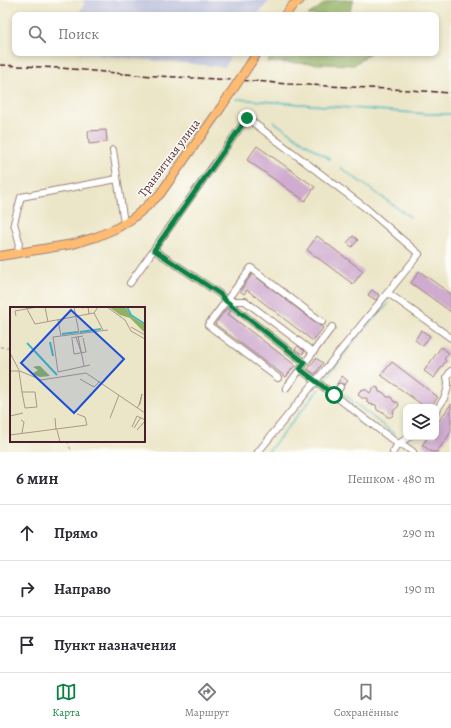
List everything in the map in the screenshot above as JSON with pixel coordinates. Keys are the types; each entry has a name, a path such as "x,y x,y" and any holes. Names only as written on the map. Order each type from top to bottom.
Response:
{"main road":[{"path":"287,12 300,0"},
{"name":"Транзитная улица","path":"0,256 73,244 96,237 117,228 133,218 160,194 255,56"}],"lane":[{"path":"130,283 247,118 367,209 420,254 258,452"},
{"path":"113,150 124,223"},
{"path":"18,253 19,240 14,223 21,197 117,179"},
{"path":"154,250 220,294 226,301 305,363"},
{"path":"278,378 208,325 251,268 322,322"},
{"path":"388,293 451,338"},
{"path":"226,301 245,301 313,352"},
{"path":"286,388 332,327"},
{"path":"300,369 398,444 405,446 413,452"},
{"path":"439,406 447,394 449,382 447,377 451,371"},
{"path":"334,395 340,386"},
{"path":"392,452 398,444 405,440"}],"path":[{"path":"67,442 72,452"}],"shaded area":[{"path":"82,0 270,0 260,12 80,12 85,3"},
{"path":"106,56 230,56 225,67"}],"green space":[{"path":"335,0 354,0 349,12 312,12 327,2"},
{"path":"272,56 366,56 354,65 267,62"}],"building":[{"path":"106,130 107,142 89,144 88,131"},
{"path":"257,146 315,187 305,201 247,160"},
{"path":"317,236 363,271 353,284 307,250"},
{"path":"353,236 358,240 352,247 347,243"},
{"path":"419,271 451,294 451,312 411,283"},
{"path":"252,274 323,328 313,341 247,290 244,294 240,291"},
{"path":"372,290 379,295 376,300 368,295"},
{"path":"227,308 231,311 228,314 295,365 286,377 215,324"},
{"path":"421,330 430,336 423,346 415,340"},
{"path":"298,346 305,351 302,354 295,349"},
{"path":"441,347 449,353 444,359 446,361 434,378 424,371"},
{"path":"316,358 323,363 315,374 308,369"},
{"path":"392,362 438,397 433,404 421,404 381,375"},
{"path":"342,376 348,381 344,385 341,383 337,384"},
{"path":"375,387 378,388 379,392 384,393 387,397 391,397 394,402 399,404 391,417 387,417 384,412 377,410 376,405 369,404 367,402 367,398 362,398 358,395 361,390 365,389 370,393"},
{"path":"451,404 451,432 437,452 432,452 422,445 426,440 439,440 439,421"}],"waterway":[{"path":"237,99 427,114 451,114"},
{"path":"274,122 329,159"},
{"path":"341,168 410,217"},
{"path":"324,381 359,334 389,303"},
{"path":"325,380 334,387"},
{"path":"268,452 319,389"},
{"path":"341,392 394,434"}],"railway":[{"path":"0,65 61,68 137,75 451,93"}],"route":[{"path":"247,118 154,250 220,294 226,301 305,363 300,369 334,395"}]}
